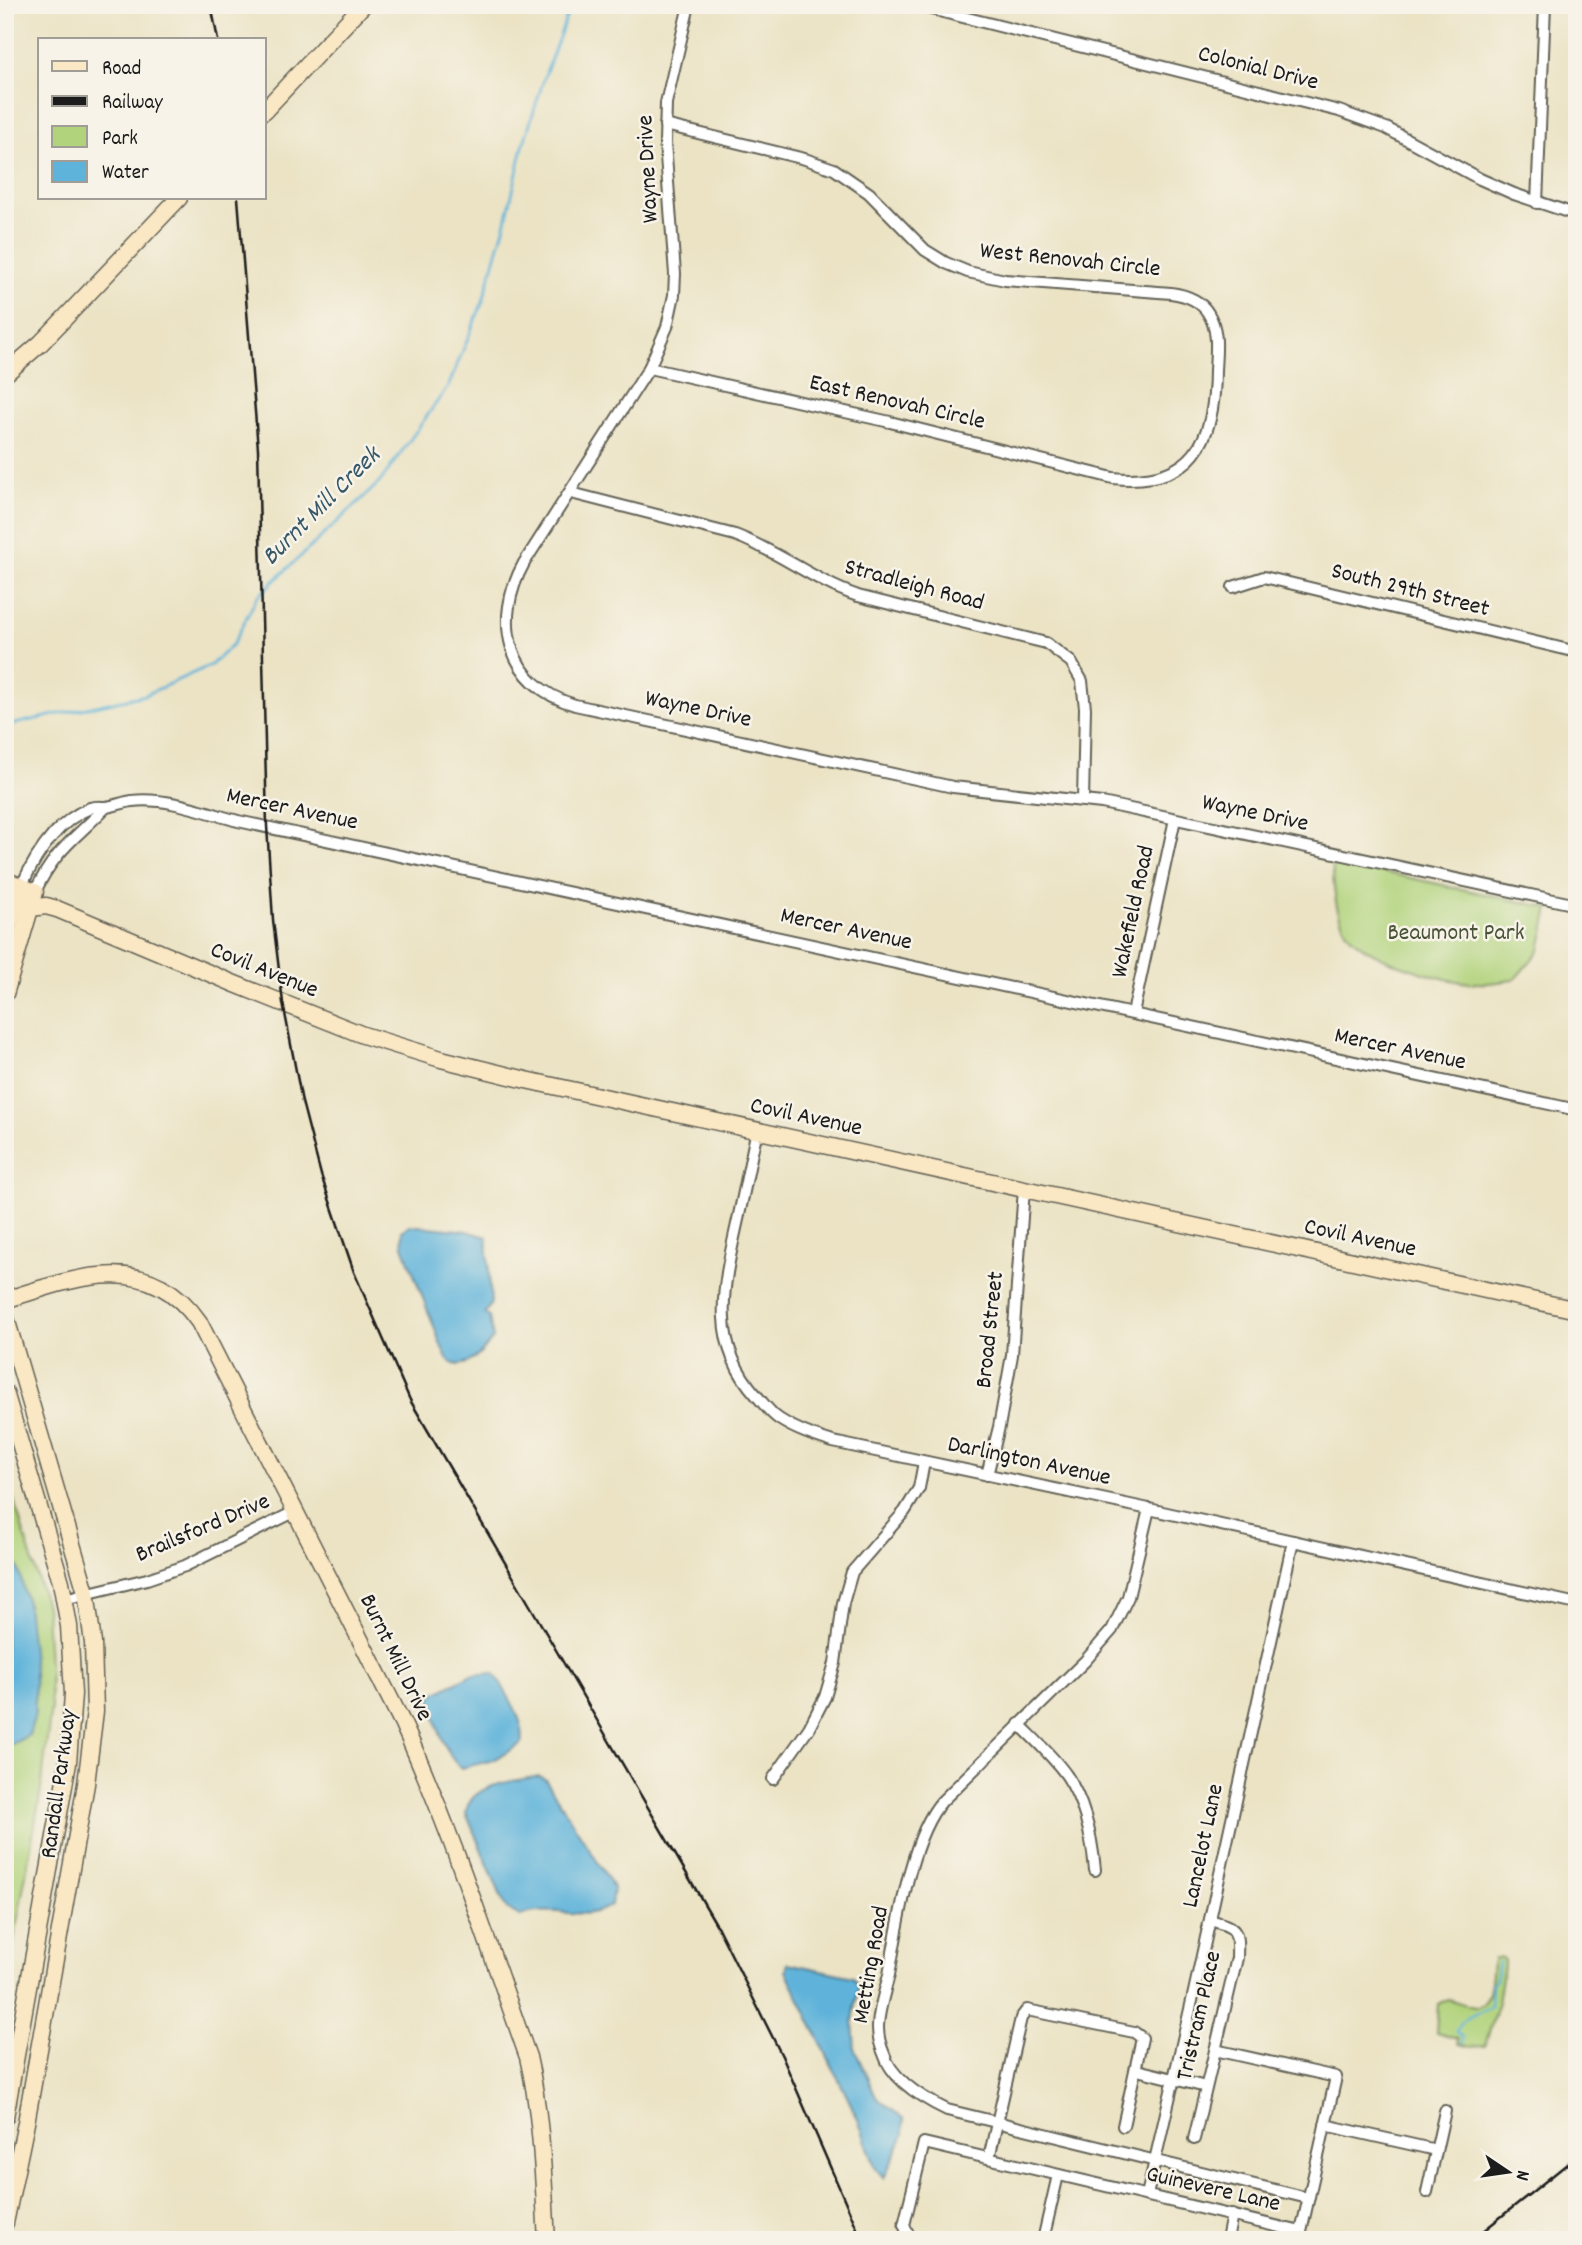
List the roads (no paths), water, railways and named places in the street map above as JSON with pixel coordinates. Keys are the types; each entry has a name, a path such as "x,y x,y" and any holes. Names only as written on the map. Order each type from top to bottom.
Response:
{"main road":[{"path":"266,109 363,5"},
{"path":"5,374 41,343 177,200"},
{"name":"Covil Avenue","path":"5,880 25,899 336,1025 413,1052 507,1076 1577,1310"},
{"path":"5,937 25,899"},
{"path":"5,994 25,899"},
{"name":"Burnt Mill Drive","path":"5,1300 72,1279 99,1274 122,1275 144,1280 172,1292 199,1322 378,1674 431,1785 503,1986 533,2080 540,2118 547,2240"},
{"name":"Randall Parkway","path":"5,1315 86,1592 94,1665 91,1757 26,2123 5,2223"},
{"name":"Randall Parkway","path":"5,1392 65,1599 73,1676 71,1745 5,2117"}],"street":[{"name":"Wayne Drive","path":"689,5 670,81 665,125 675,257 674,295 667,327 649,368 519,573 507,612 512,647 521,666 537,685 558,699 953,787 1083,801 1577,905"},
{"name":"Colonial Drive","path":"915,5 1352,115 1386,128 1480,179 1537,203 1577,215"},
{"path":"1537,203 1545,5"},
{"name":"West Renovah Circle","path":"665,125 805,159 834,169 869,193 926,250 946,263 968,272 1005,280 1171,293 1197,302 1207,312 1216,332 1215,392 1209,427 1201,445 1177,469 1160,477 1135,479"},
{"name":"East Renovah Circle","path":"649,368 890,422 1113,478 1135,479"},
{"name":"Stradleigh Road","path":"571,493 735,535 840,590 858,596 1008,632 1053,647 1071,662 1084,687 1083,801"},
{"name":"South 29th Street","path":"1233,587 1264,577 1577,652"},
{"name":"Mercer Avenue","path":"25,899 36,858 61,828 93,806 106,807 133,800 160,802 1577,1110"},
{"name":"Wakefield Road","path":"1133,1013 1175,819"},
{"name":"Darlington Avenue","path":"757,1130 725,1276 722,1308 725,1336 733,1362 751,1389 776,1418 798,1430 833,1442 1577,1604"},
{"name":"Broad Street","path":"987,1475 1012,1355 1024,1189"},
{"path":"773,1779 809,1728 825,1697 835,1663 844,1603 852,1572 905,1511 919,1488 924,1462"},
{"name":"Metting Road","path":"1149,1509 1141,1553 1120,1616 1092,1654 942,1801 924,1828 903,1906 878,2028 884,2057 900,2078 925,2100 947,2110 1308,2198"},
{"name":"Brailsford Drive","path":"65,1599 147,1579 185,1566 296,1511"},
{"name":"Lancelot Lane","path":"1147,2196 1293,1541"},
{"path":"1019,1724 1073,1785 1088,1828 1095,1870"},
{"name":"Tristram Place","path":"1194,2139 1237,1958 1236,1933 1231,1926 1210,1920"},
{"path":"989,2158 1021,2018 1027,2010 1133,2032 1142,2038 1123,2126"},
{"name":"Guinevere Lane","path":"911,2240 904,2225 923,2143 1301,2232 1336,2077 1215,2050"},
{"path":"1137,2070 1206,2087"},
{"path":"1427,2192 1445,2111"},
{"path":"1325,2125 1436,2150"},
{"path":"1042,2240 1058,2175"},
{"path":"1227,2240 1232,2216"}],"water":[{"path":"409,1225 467,1231 487,1237 491,1303 485,1314 489,1317 493,1337 474,1359 454,1364 445,1355 403,1246 402,1231"},
{"path":"5,1545 18,1567 27,1603 34,1670 35,1714 29,1735 5,1748"},
{"path":"494,1673 518,1717 523,1735 522,1743 494,1760 461,1768 440,1734 431,1695 470,1675"},
{"path":"539,1776 545,1779 613,1888 611,1905 603,1910 585,1913 546,1911 520,1916 506,1908 466,1813 475,1795 484,1789"},
{"path":"788,1963 853,1977 859,1986 853,2021 855,2050 876,2097 904,2119 904,2135 884,2178 876,2169 857,2117 786,1971"}],"waterway":[{"name":"Burnt Mill Creek","path":"5,726 145,695 211,665 233,644 257,597 380,482 449,385 483,301 506,221 523,146 571,5"},
{"path":"1462,2043 1463,2037 1456,2033 1461,2023 1491,2006 1492,1983 1496,1980 1499,1962"}],"railway":[{"path":"211,5 218,38"},
{"path":"238,200 258,449 267,826 273,920 283,1003 302,1102 321,1175 354,1272 410,1400 716,1924 782,2056 862,2240"},
{"path":"1472,2240 1577,2156"}],"park label":[{"name":"Beaumont Park","path":"1456,934"}]}
